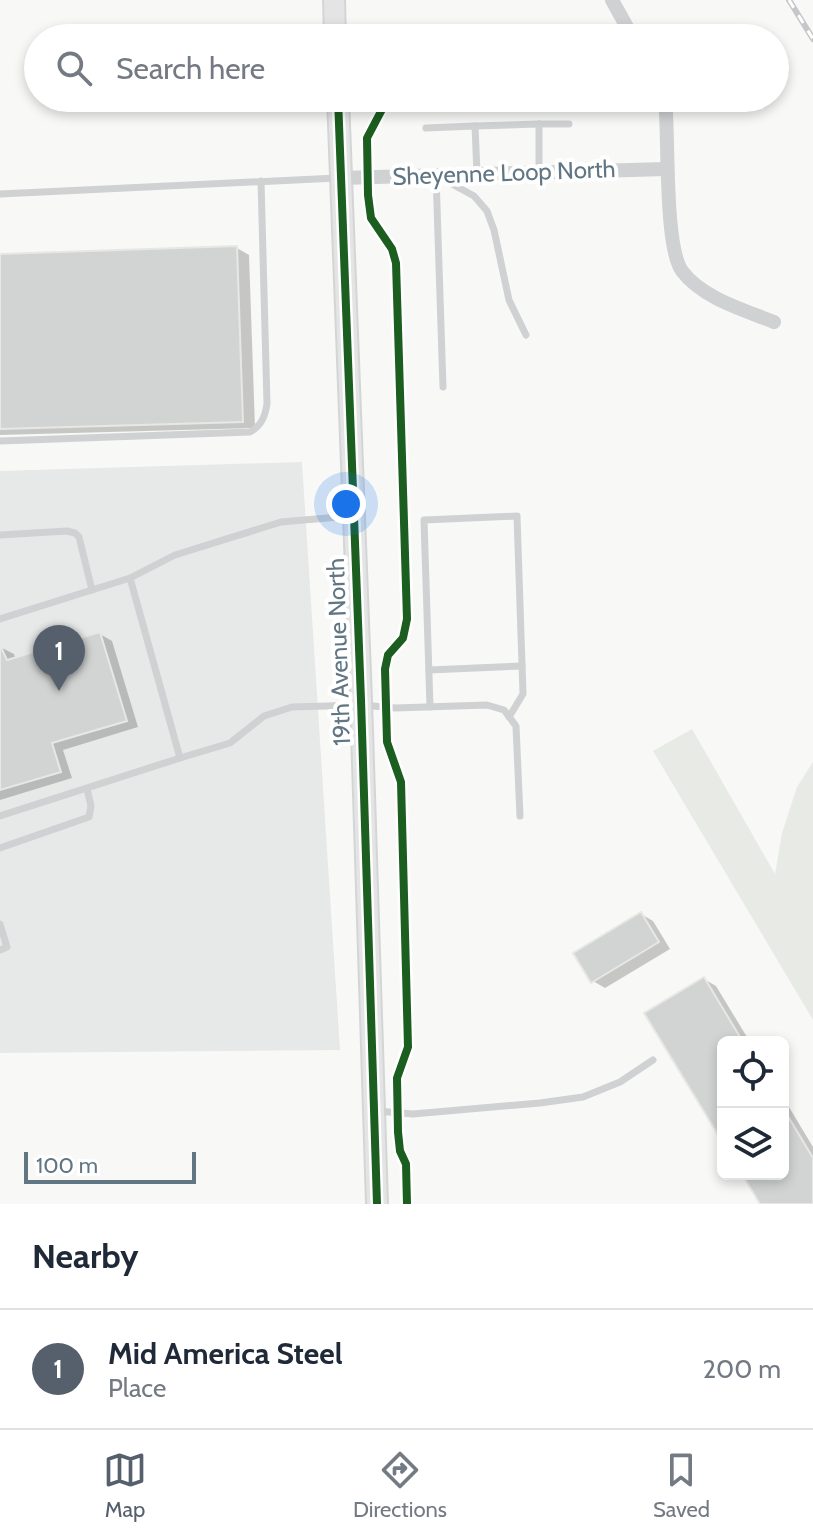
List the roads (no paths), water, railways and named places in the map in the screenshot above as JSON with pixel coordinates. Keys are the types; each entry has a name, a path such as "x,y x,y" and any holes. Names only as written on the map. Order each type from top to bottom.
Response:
{"street":[{"path":"334,0 335,24"},
{"path":"612,0 625,24"},
{"name":"19th Avenue North","path":"339,112 377,1204"},
{"path":"665,112 666,169 676,252 682,270 714,298 774,322"},
{"name":"Sheyenne Loop North","path":"341,178 666,169"}],"lane":[{"path":"539,124 539,172"},
{"path":"426,128 569,124"},
{"path":"475,126 477,174"},
{"path":"436,175 474,196 487,211 509,300 526,335"},
{"path":"436,175 443,387"},
{"path":"0,194 341,178"},
{"path":"0,441 250,432 257,428 265,417 267,404 261,181"},
{"path":"0,619 130,578 175,555 281,522 354,516"},
{"path":"430,707 424,520 517,516 523,694 509,717"},
{"path":"0,535 75,533 79,537 92,590"},
{"path":"130,578 180,758"},
{"path":"429,670 522,666"},
{"path":"0,816 230,743 264,716 278,710 361,705 395,708 487,705 504,710 516,726 520,816"},
{"path":"0,848 89,817 91,806 87,789"},
{"path":"0,924 7,947 0,950"},
{"path":"374,1111 413,1114 583,1097 620,1082 653,1060"}],"railway":[{"path":"789,0 813,39"}],"place":[{"name":"Mid America Steel","path":"59,691"}]}
